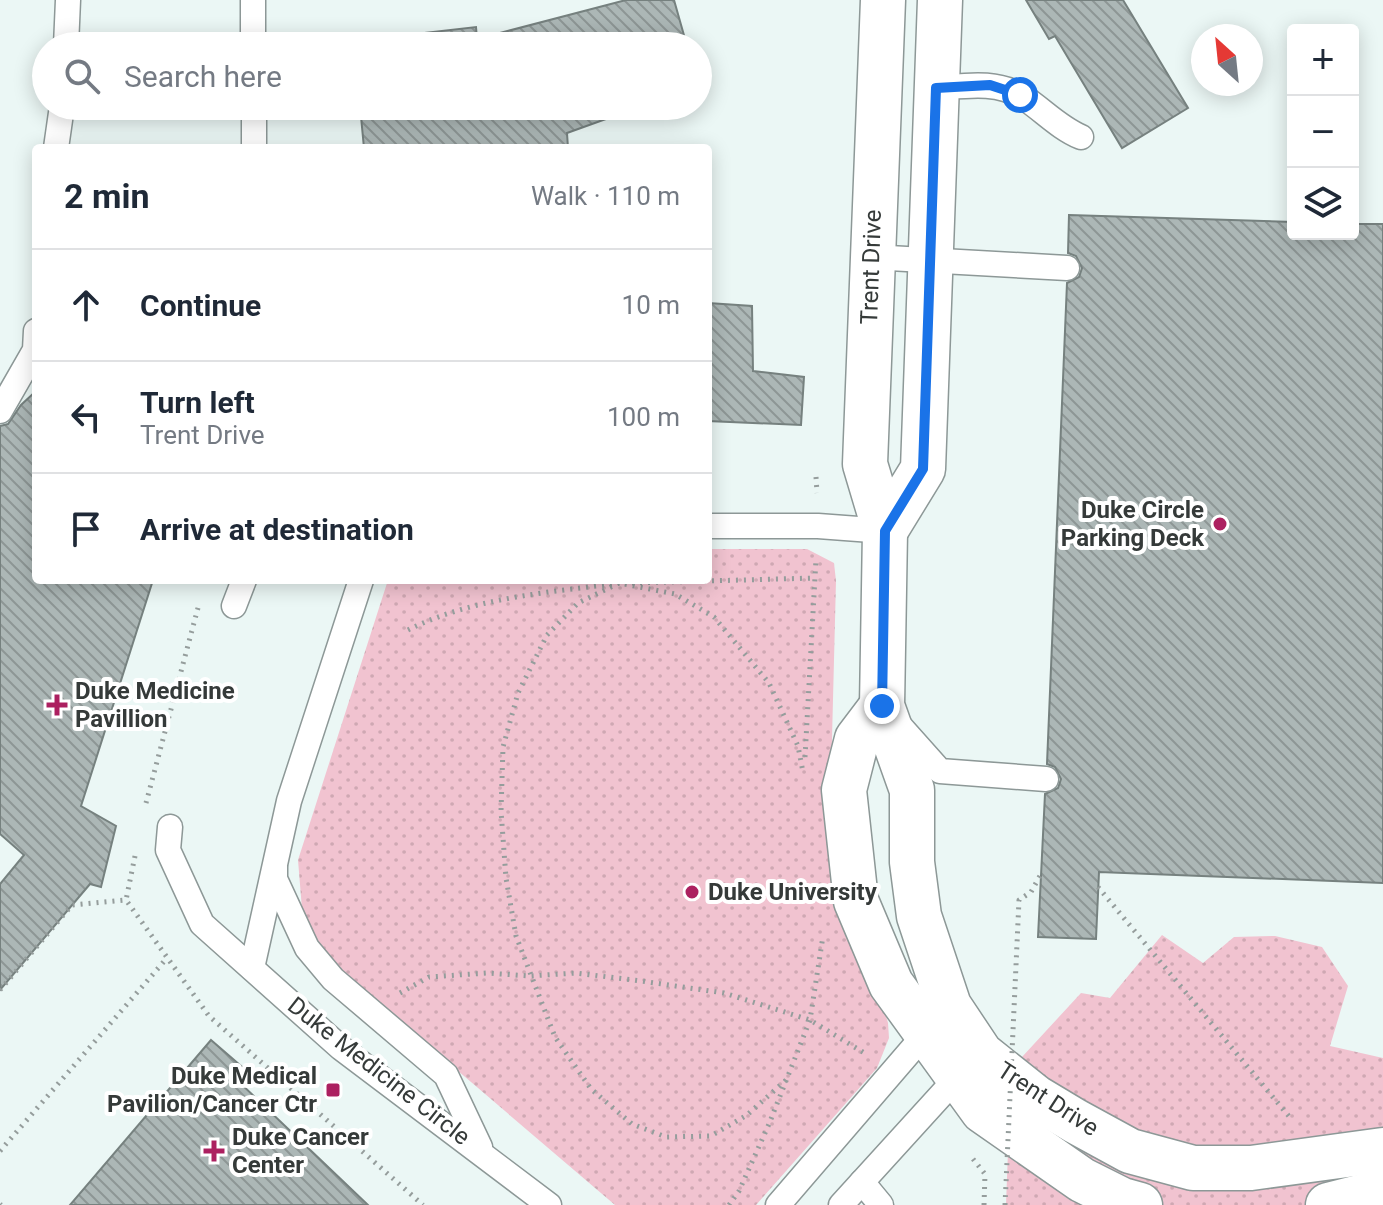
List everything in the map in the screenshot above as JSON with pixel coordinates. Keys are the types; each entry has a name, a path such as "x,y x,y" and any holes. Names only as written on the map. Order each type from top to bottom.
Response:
{"street":[{"name":"Trent Drive","path":"883,0 865,464 885,531 882,706 912,790 912,862 937,1020"},
{"path":"885,531 923,469 940,0"},
{"name":"Trent Drive","path":"882,706 857,739 844,790 856,901 891,984 937,1020 969,1065 983,1111 1082,1180 1122,1200 1140,1205"},
{"name":"Trent Drive","path":"969,1065 1035,1097 1130,1151 1193,1168 1251,1168 1383,1150"},
{"path":"1328,1205 1383,1191"}],"lane":[{"path":"67,32 68,0"},
{"path":"253,0 253,32"},
{"path":"936,88 990,85 1020,95 1069,132 1081,137"},
{"path":"57,144 60,120"},
{"path":"254,120 254,144"},
{"path":"871,257 1067,268"},
{"path":"0,411 32,355"},
{"path":"712,526 818,526 885,531"},
{"path":"234,606 242,584"},
{"name":"Duke Medicine Circle","path":"360,584 289,801 252,968 341,1048 549,1205"},
{"path":"882,706 940,771 1046,779"},
{"path":"170,827 168,850 202,924 252,968"},
{"name":"Duke Medicine Circle","path":"274,858 275,879 307,948 333,979 446,1075 483,1153"},
{"path":"778,1205 937,1020"},
{"path":"841,1205 969,1065"},
{"path":"862,1182 881,1205"}],"path":[{"path":"624,584 675,594 714,617 769,683 798,746 804,778 818,526 816,477"},
{"path":"712,581 815,578"},
{"path":"408,630 424,622 520,595 611,584"},
{"path":"617,584 578,603 547,635 518,693 503,747 501,811 506,878 516,936 555,1037 591,1089 632,1124 666,1137 711,1136 747,1115 786,1080"},
{"path":"1005,1205 1019,900 1031,892 1041,874"},
{"path":"1098,887 1295,1123"},
{"path":"0,990 72,905 126,900"},
{"path":"729,1205 739,1191 810,1020 825,925"},
{"path":"0,1151 167,958"},
{"path":"396,995 429,977 487,973 530,976 576,973 724,993 810,1020 860,1049 891,1073"},
{"path":"931,1109 985,1174"}],"shaded area":[{"path":"712,549 807,549 834,563 830,818 888,1023 889,1038 877,1068 756,1205 615,1205 328,960 302,909 298,860 387,584 712,584"},
{"path":"1162,935 1203,963 1234,937 1275,936 1322,947 1348,986 1330,1046 1383,1058 1383,1205 1006,1205 1011,1069 1081,993 1110,998"}],"building":[{"path":"626,0 674,0 683,32 504,32"},
{"path":"1026,0 1123,0 1188,108 1122,148 1055,36 1049,39"},
{"path":"476,27 476,32 433,32"},
{"path":"361,120 603,120 567,133 568,144 364,144"},
{"name":"Duke Circle Parking Deck","path":"1069,215 1287,222 1287,240 1359,240 1359,224 1383,224 1383,883 1099,872 1096,939 1038,937 1045,794 1058,788 1061,779 1055,767 1047,764 1067,283 1079,277 1082,268 1076,256 1068,253"},
{"path":"712,303 752,306 753,371 804,377 801,425 712,421"},
{"name":"Duke Medicine Pavillion","path":"32,395 32,584 152,584 81,806 116,826 101,887 90,884 0,990 0,884 24,855 0,834 0,426 8,424"},
{"name":"Duke Cancer Center","path":"211,1040 247,1071 238,1081 368,1205 70,1205"}],"place":[{"name":"Duke Circle Parking Deck","path":"1220,524"},
{"name":"Duke Medicine Pavillion","path":"57,705"},
{"name":"Duke University","path":"692,892"},
{"name":"Duke Medical Pavilion/Cancer Ctr","path":"333,1090"},
{"name":"Duke Cancer Center","path":"214,1151"}],"route":[{"path":"882,706 885,531 923,469 936,88 990,85 1020,95"}]}
